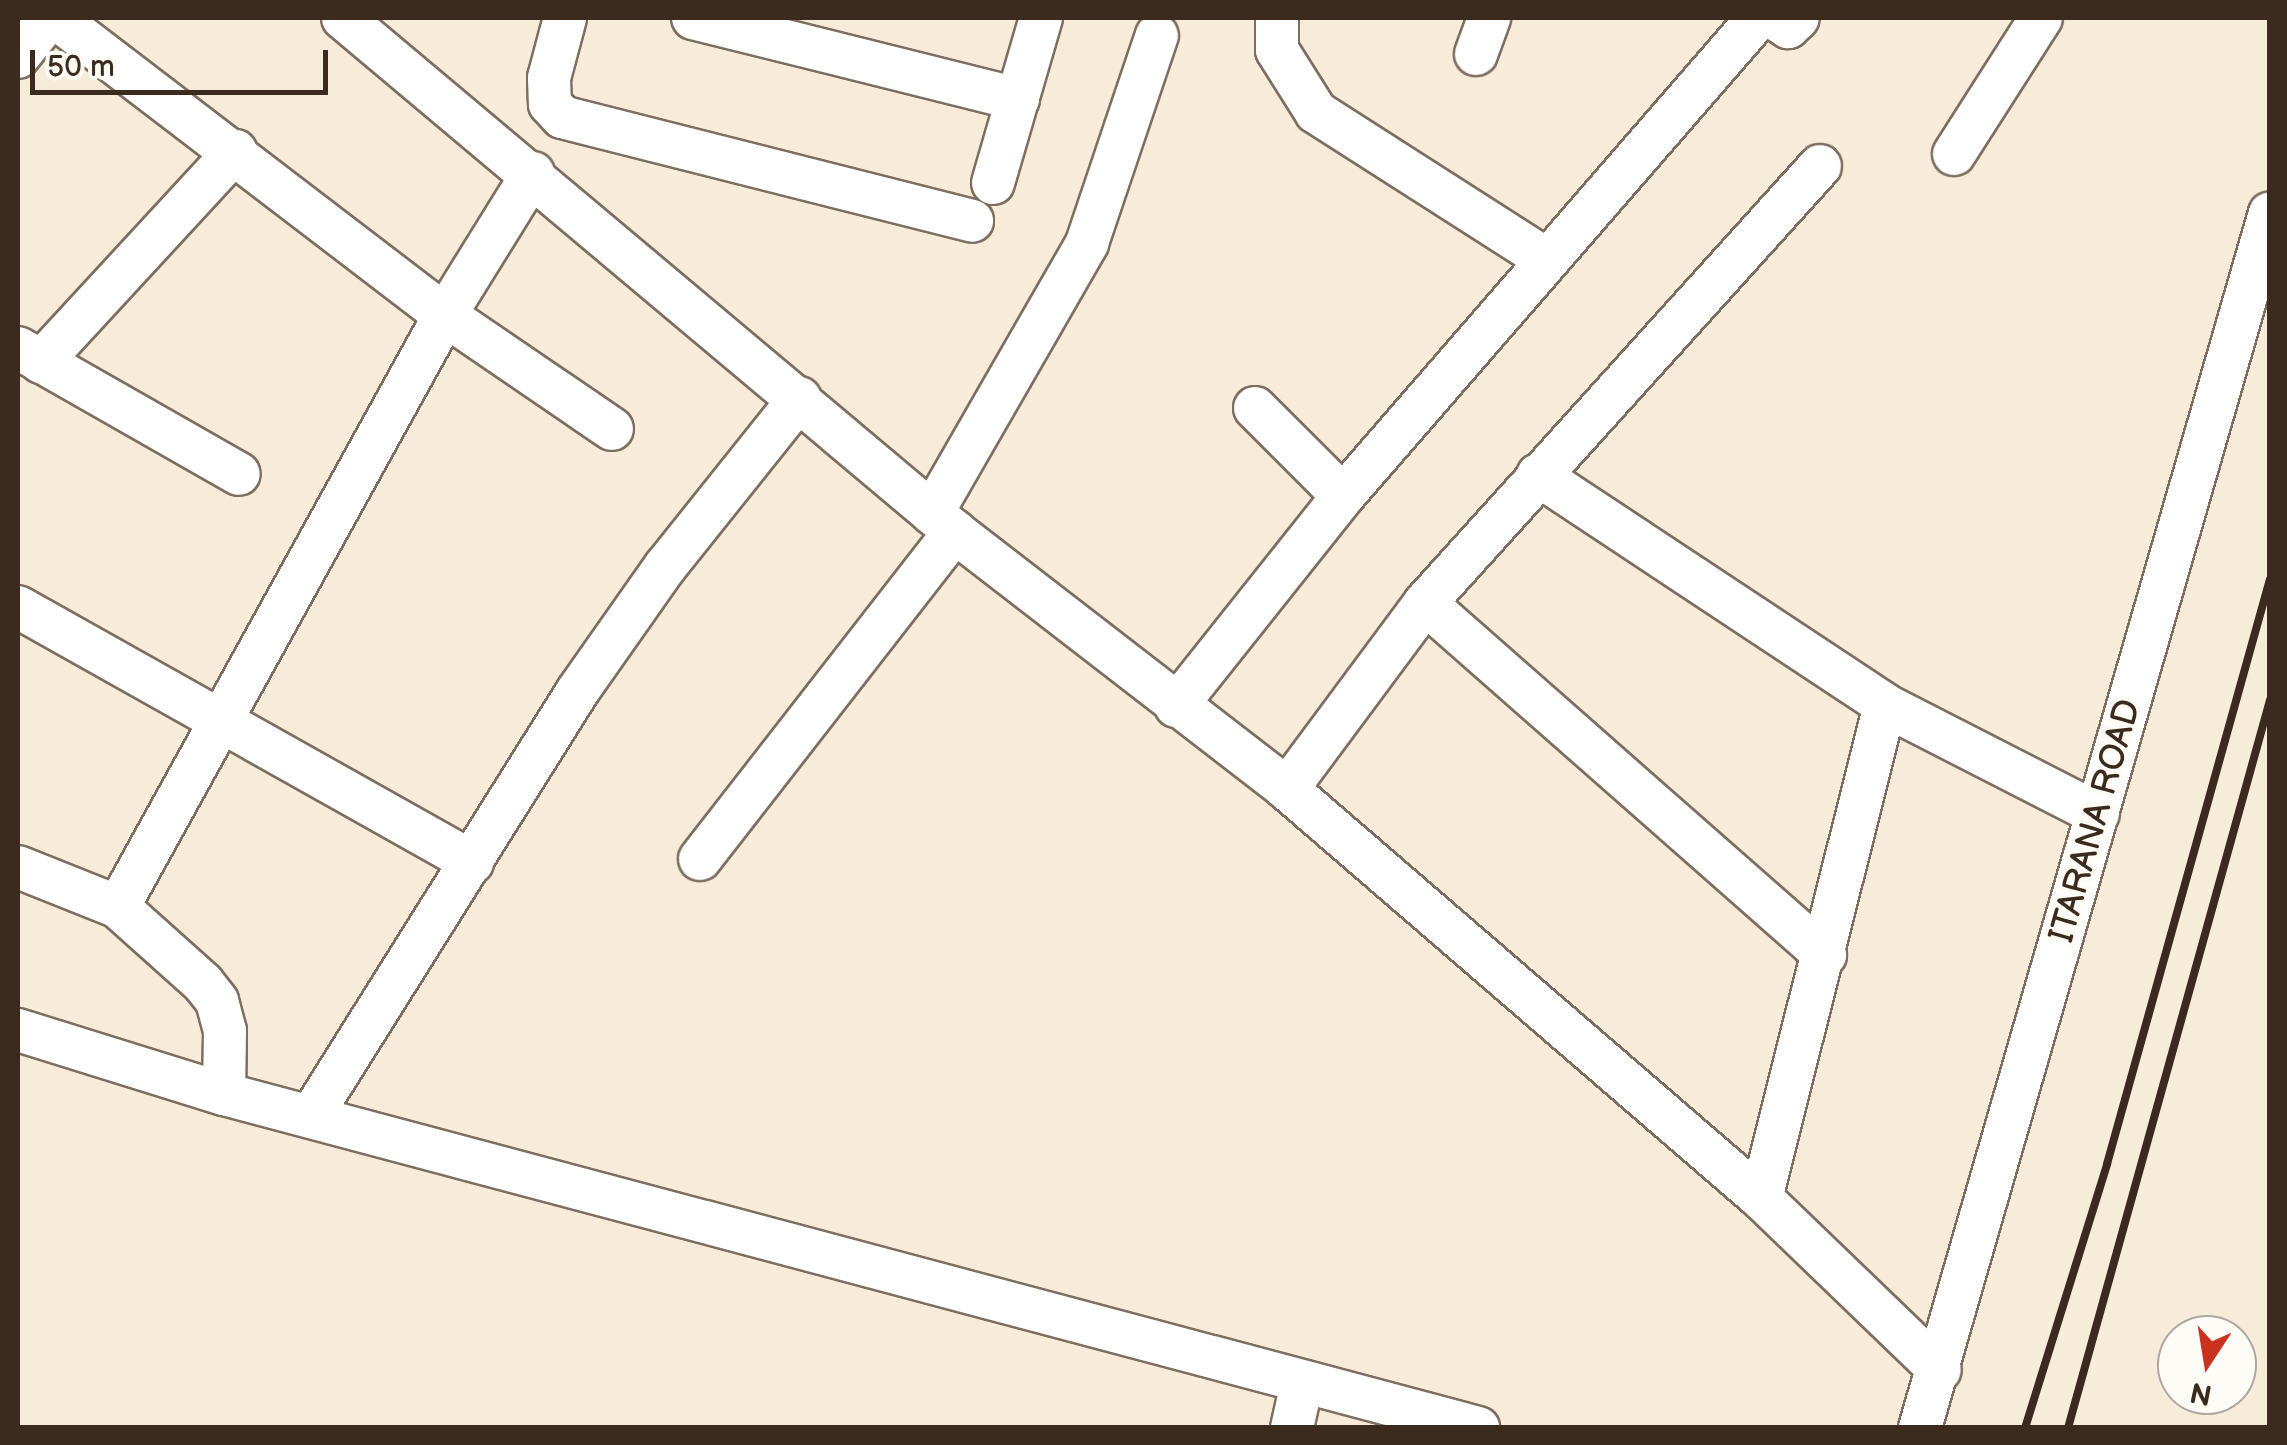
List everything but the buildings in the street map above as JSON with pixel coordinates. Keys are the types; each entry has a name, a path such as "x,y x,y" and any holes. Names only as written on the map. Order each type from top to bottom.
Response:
{"street":[{"path":"18,57 49,18"},
{"path":"56,18 236,151 444,316 612,429"},
{"path":"342,18 532,172 944,522 1287,789 1761,1198 1940,1370"},
{"path":"565,18 549,78 550,104 562,117 972,221"},
{"path":"694,18 1018,99"},
{"path":"994,183 1041,18"},
{"path":"1277,18 1278,50 1316,112 1544,258"},
{"path":"1176,706 1343,496 1544,258 1758,18"},
{"path":"1774,18 1788,27 1798,18"},
{"path":"1954,154 2041,18"},
{"path":"700,859 944,522 1088,244 1157,36"},
{"path":"236,151 29,355 239,474"},
{"path":"1287,789 1425,602 1820,166"},
{"path":"118,907 444,316 532,172"},
{"name":"ITARANA ROAD","path":"1920,1428 1940,1370 2270,213"},
{"path":"314,1113 654,582 800,398"},
{"path":"1255,408 1343,496"},
{"path":"1538,475 1885,705 2098,814"},
{"path":"1425,602 1825,955"},
{"path":"18,607 224,718 472,862"},
{"path":"1761,1198 1885,705"},
{"path":"18,867 118,907 217,1001 225,1031 224,1094"},
{"path":"18,1030 224,1094 314,1113 1478,1428"},
{"path":"1292,1428 1302,1383"}],"railway":[{"path":"2025,1428 2107,1164 2270,579"},
{"path":"2068,1428 2270,700"}]}
